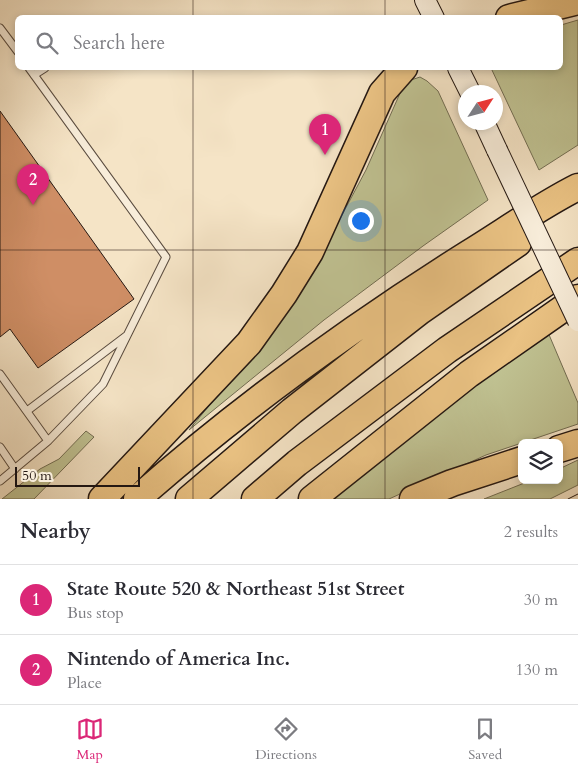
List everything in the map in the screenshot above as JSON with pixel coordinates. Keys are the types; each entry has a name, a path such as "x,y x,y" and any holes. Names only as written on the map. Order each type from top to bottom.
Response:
{"highway":[{"path":"521,15 578,1"},
{"path":"102,499 249,343 284,294 310,252 382,93 402,70"},
{"path":"137,499 186,456 292,373 420,285 578,187"},
{"path":"189,499 292,410 420,311 508,250 578,206"},
{"path":"255,499 297,463 447,350 578,261"},
{"path":"312,499 469,374 578,298"},
{"path":"563,448 578,444"},
{"path":"413,499 452,482 518,461"}],"main road":[{"path":"425,0 432,15"},
{"path":"459,70 466,85"},
{"path":"488,130 578,321"}],"lane":[{"path":"0,28 15,48"},
{"path":"0,481 48,441 103,384 166,257 30,70"},
{"path":"34,76 42,70"},
{"path":"27,412 128,335"},
{"path":"0,374 48,441"},
{"path":"0,447 15,468"}],"green space":[{"path":"578,20 578,145 539,170 503,94 503,85 499,85 492,70 563,70 563,24"},
{"path":"420,77 438,91 488,200 324,320 189,430 251,355 309,277 366,170 401,91 411,80"},
{"path":"547,330 578,403 578,424 533,439 518,439 518,444 486,455 389,499 333,499 440,410"},
{"path":"86,431 94,437 34,499 2,499 40,469 59,459"},
{"path":"578,460 578,485 550,499 484,499 522,484 563,484 563,467"}],"building":[{"path":"0,111 134,299 38,368 10,329 0,337"}],"tram line":[{"path":"568,499 578,494"}],"place":[{"name":"State Route 520 & Northeast 51st Street","path":"325,155"},
{"name":"Nintendo of America Inc.","path":"33,205"}]}
